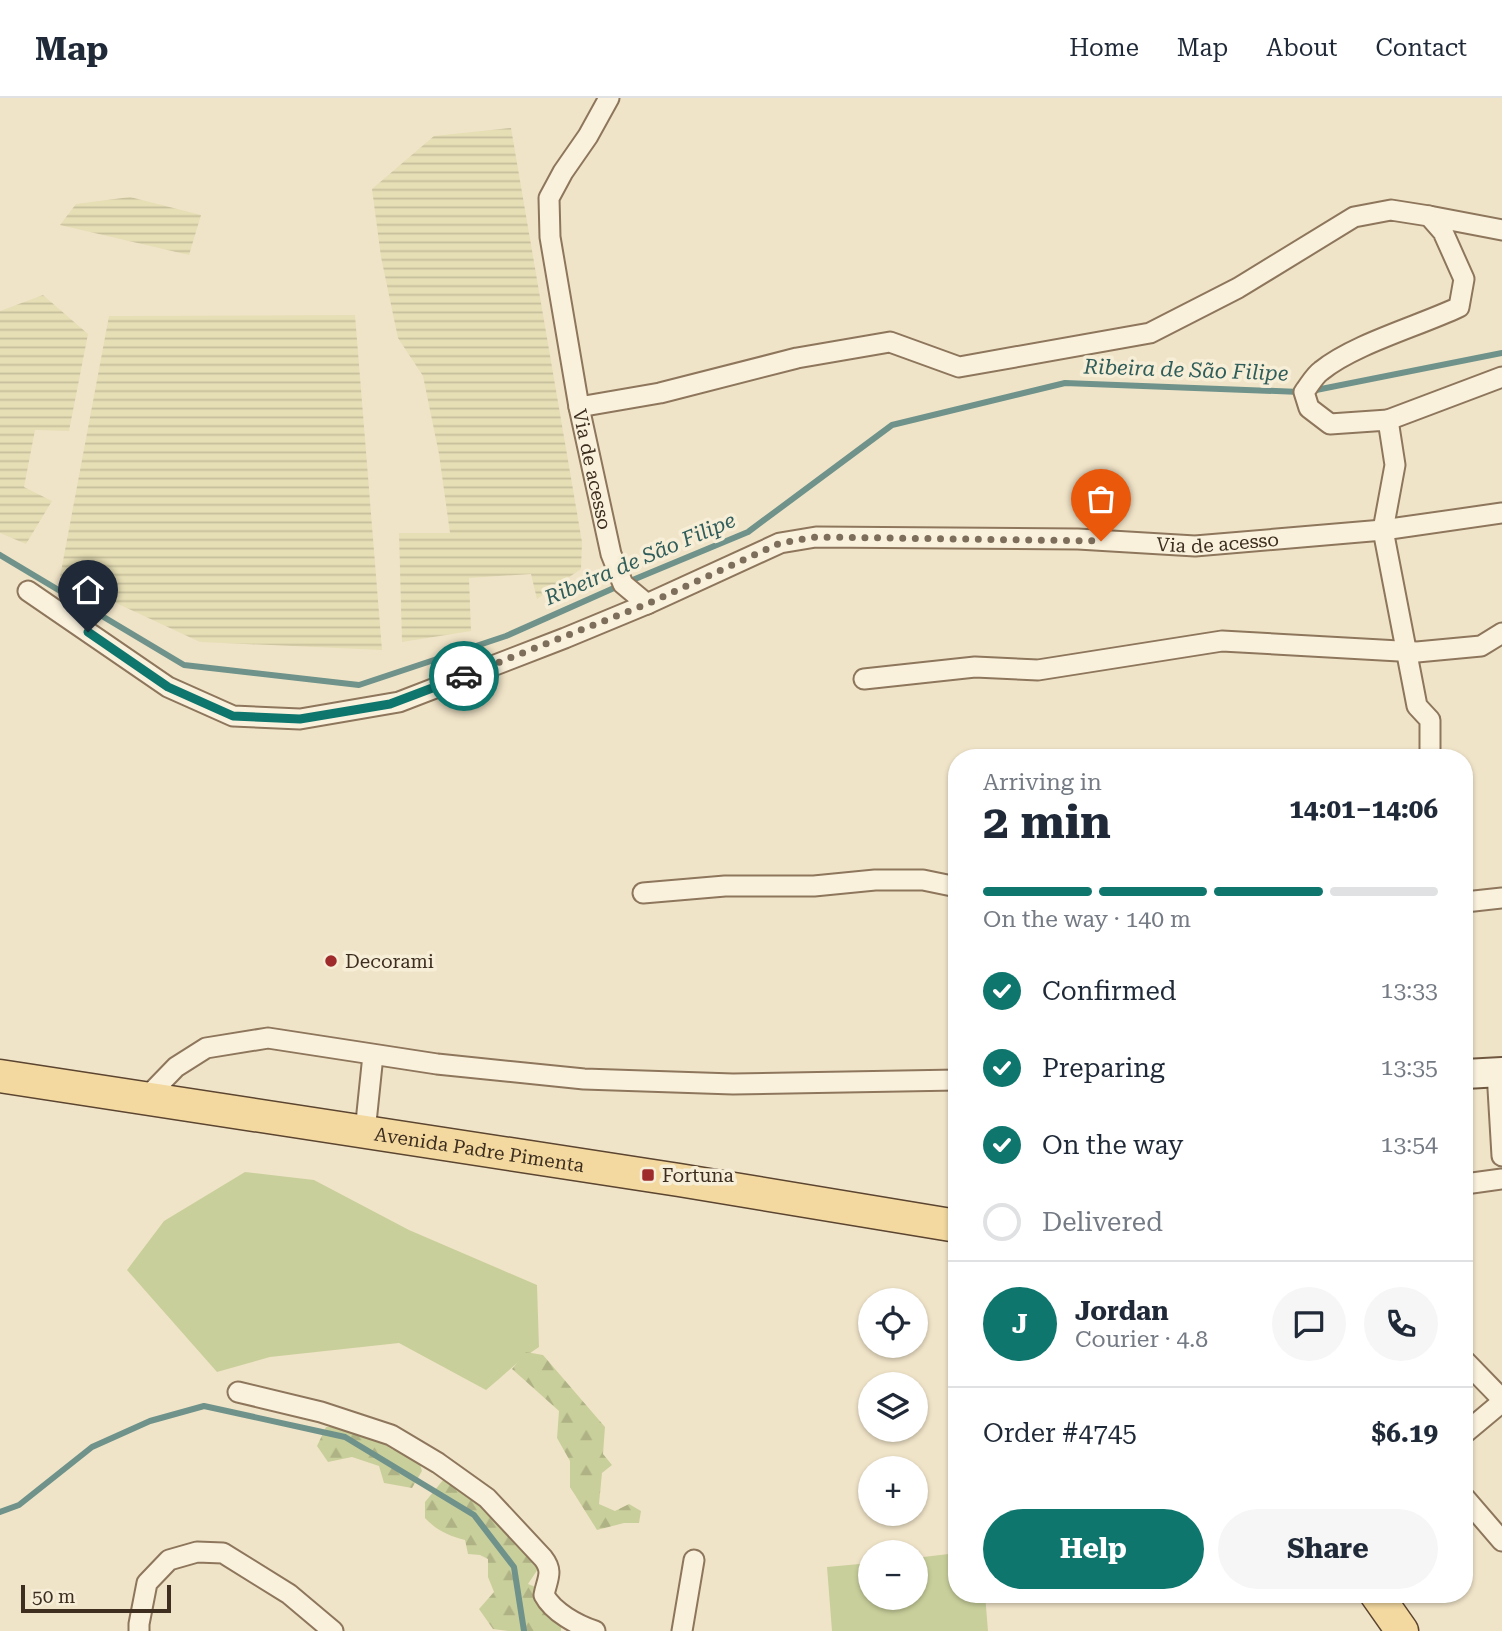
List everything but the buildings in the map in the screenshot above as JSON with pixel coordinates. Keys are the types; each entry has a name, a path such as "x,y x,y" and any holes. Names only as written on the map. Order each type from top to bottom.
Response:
{"main road":[{"name":"Avenida Padre Pimenta","path":"0,1076 679,1180 948,1225"},
{"path":"1382,1603 1402,1631"}],"street":[{"name":"Via de acesso","path":"609,98 549,198 550,237 579,407 611,554 623,584 647,604 780,543 816,537 1078,539 1195,546 1383,530 1502,513"},
{"path":"579,407 660,393 797,358 890,342 959,367 1150,333 1238,288 1354,217 1391,210 1502,230"},
{"path":"1429,216 1443,232 1464,279 1459,307 1357,349 1320,371 1304,392 1308,408 1330,424 1388,420 1502,377"},
{"path":"1388,420 1395,465 1383,530 1417,706 1430,720 1430,749"},
{"path":"28,591 168,687 233,716 300,719 399,702 647,604"},
{"path":"864,679 975,667 1038,670 1222,642 1406,652 1481,646 1502,633"},
{"path":"643,893 725,886 814,886 875,880 923,880 948,885"},
{"path":"1473,901 1502,898"},
{"path":"145,1098 176,1068 206,1048 268,1038 373,1055 584,1079 733,1084 948,1080"},
{"path":"365,1132 373,1055"},
{"path":"1473,1074 1500,1072 1502,1156"},
{"path":"1473,1183 1502,1180"},
{"path":"1473,1369 1502,1400 1473,1426"},
{"path":"238,1392 321,1412 391,1435 438,1462 487,1498 543,1558 550,1573 544,1595 549,1604 583,1627 595,1631"},
{"path":"1473,1507 1502,1541"},
{"path":"139,1631 147,1583 169,1560 197,1552 223,1553 289,1594 333,1631"},
{"path":"682,1631 694,1560"}],"shaded area":[{"path":"511,128 582,542 581,569 537,599 531,574 469,578 471,631 402,642 399,533 450,533 439,454 423,376 398,338 381,257 372,189 434,136"},
{"path":"130,197 201,215 189,255 60,225 76,204"},
{"path":"43,295 88,334 69,431 35,430 24,487 52,501 26,544 0,533 0,311"},
{"path":"355,315 382,650 200,642 60,577 109,316"}],"green space":[{"path":"245,1172 314,1180 409,1230 537,1285 539,1347 486,1390 399,1343 270,1357 217,1372 127,1270 164,1221"},
{"path":"526,1352 543,1355 605,1427 603,1454 612,1465 602,1473 599,1504 615,1511 629,1504 641,1511 639,1523 624,1523 597,1530 570,1487 570,1461 557,1438 559,1411 512,1369"},
{"path":"326,1427 341,1427 358,1436 372,1436 393,1450 415,1448 422,1471 412,1488 384,1483 379,1466 352,1457 328,1462 317,1446"},
{"path":"448,1474 476,1480 476,1504 488,1510 537,1548 538,1569 528,1584 546,1591 562,1612 561,1631 493,1629 479,1609 494,1592 488,1577 488,1559 468,1554 465,1540 443,1532 425,1518 425,1502"},
{"path":"948,1554 948,1603 986,1603 988,1631 832,1631 827,1567 858,1564 858,1610 928,1610 928,1556"}],"waterway":[{"name":"Ribeira de São Filipe","path":"1311,391 1502,353"},
{"name":"Ribeira de São Filipe","path":"0,555 184,665 359,685 506,636 748,532 892,425 1065,383 1300,392"},
{"path":"0,1512 19,1505 92,1447 150,1421 204,1406 345,1437 474,1515 514,1567 524,1631"}],"way so far":[{"path":"464,676 647,604 780,543 816,537 1101,541"}],"place":[{"name":"Decorami","path":"331,961"},
{"name":"Fortuna","path":"648,1175"}],"route":[{"path":"88,632 168,687 233,716 300,719 390,704 464,676"}]}
